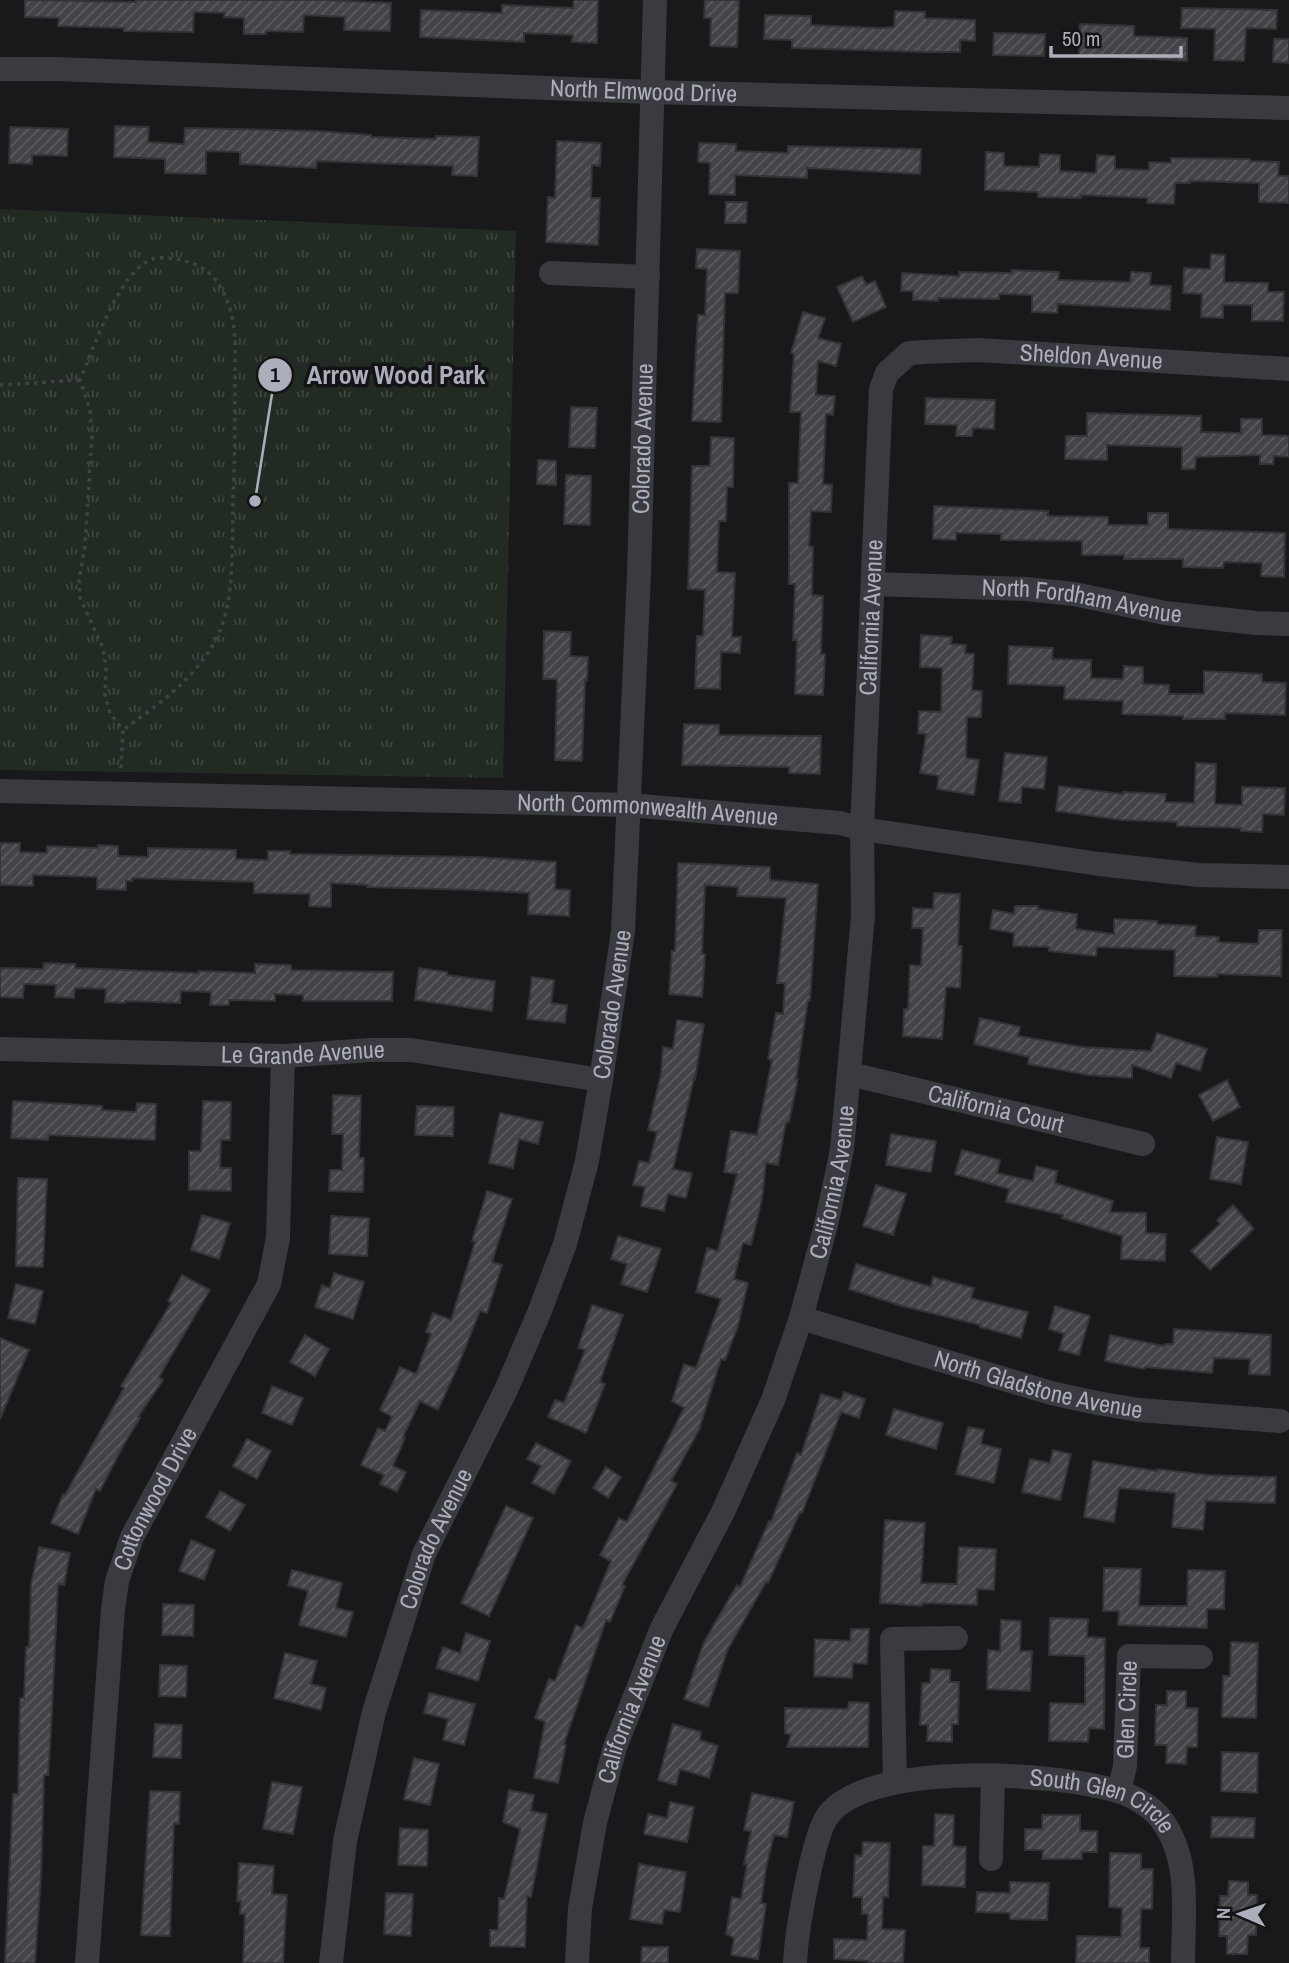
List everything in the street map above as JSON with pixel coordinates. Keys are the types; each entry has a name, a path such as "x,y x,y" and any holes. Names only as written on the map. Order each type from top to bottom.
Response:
{"street":[{"name":"Colorado Avenue","path":"331,1963 345,1841 381,1688 424,1554 506,1390 565,1244 587,1161 601,1080 623,931 648,276 655,0"},
{"name":"North Elmwood Drive","path":"0,69 651,92 1289,108"},
{"path":"551,273 648,276"},
{"name":"Sheldon Avenue","path":"897,364 909,354 978,350 1289,369"},
{"name":"California Avenue","path":"577,1963 580,1908 593,1835 615,1747 662,1628 723,1512 773,1400 801,1318 826,1225 842,1150 863,915 862,829 881,389 887,373 897,364"},
{"name":"North Fordham Avenue","path":"873,584 1026,589 1073,594 1165,613 1289,624"},
{"name":"North Commonwealth Avenue","path":"0,791 629,805 840,823 862,829 1099,864 1199,875 1289,877"},
{"name":"Le Grande Avenue","path":"0,1049 283,1056 411,1050 601,1080"},
{"name":"Cottonwood Drive","path":"87,1963 117,1581 132,1537 269,1284 278,1238 283,1056"},
{"name":"California Court","path":"850,1074 1143,1144"},
{"name":"North Gladstone Avenue","path":"801,1318 1074,1398 1139,1410 1280,1421"},
{"path":"895,1782 892,1639 956,1638"},
{"name":"Glen Circle","path":"1119,1791 1125,1766 1129,1656 1201,1657"},
{"name":"South Glen Circle","path":"795,1963 809,1873 828,1815 840,1803 895,1782 960,1775 1060,1779 1119,1791 1142,1803 1160,1818 1176,1844 1184,1872 1183,1963"},
{"path":"990,1859 993,1777"}],"path":[{"path":"121,768 123,730 110,713 105,696 106,668 103,648 80,598 79,580 85,545 92,434 90,410 80,380 121,286 135,269 156,258 178,259 200,265 217,280 230,306 235,341 229,589 222,626 208,653 192,673 147,713 123,730"},
{"path":"0,385 80,380"}],"green space":[{"path":"0,209 516,231 503,778 0,770"}],"building":[{"path":"25,0 324,0 391,3 390,31 344,30 345,17 304,15 303,32 266,31 266,34 244,34 244,18 224,17 225,13 194,12 193,32 58,26 59,18 25,17"},
{"path":"574,0 598,0 597,43 572,42 573,35 524,33 524,42 420,37 421,10 502,13 502,5 573,8"},
{"path":"705,0 739,0 737,47 710,46 711,18 704,18"},
{"path":"1182,8 1277,10 1276,29 1246,28 1244,61 1214,60 1215,29 1181,28"},
{"path":"895,11 925,12 925,18 975,20 975,41 960,40 960,52 924,52 792,48 792,40 764,39 765,15 811,16 811,25 880,28 894,27"},
{"path":"1080,24 1134,26 1134,36 1187,38 1187,61 1079,55"},
{"path":"994,33 1045,34 1044,56 993,55"},
{"path":"1274,39 1289,39 1289,63 1273,62"},
{"path":"115,126 149,127 148,142 184,144 185,128 318,131 371,137 436,139 436,136 479,137 477,176 452,175 453,166 317,161 316,168 240,164 240,152 206,151 206,174 165,173 165,159 114,157"},
{"path":"10,127 68,129 67,156 32,155 32,164 9,163"},
{"path":"557,141 601,143 600,166 592,165 591,198 600,198 598,245 546,242 548,197 555,198"},
{"path":"699,143 736,144 736,151 788,153 788,146 921,149 920,174 807,168 807,178 735,175 735,195 709,194 710,163 698,162"},
{"path":"986,152 1004,153 1004,166 1039,167 1040,154 1060,155 1060,171 1096,173 1097,155 1115,156 1115,169 1149,170 1149,162 1171,163 1171,158 1279,162 1278,176 1289,176 1289,203 1259,202 1259,183 1175,183 1174,204 1147,203 1148,198 1081,195 1081,198 1038,197 1038,192 985,190"},
{"path":"726,202 747,202 746,223 725,223"},
{"path":"697,249 740,251 738,293 725,293 721,422 692,421 698,315 705,315 707,269 696,268"},
{"path":"1211,254 1225,255 1224,282 1268,283 1268,292 1284,292 1283,321 1252,321 1252,305 1223,305 1223,318 1201,317 1202,294 1183,293 1184,268 1210,269"},
{"path":"1012,270 1059,272 1058,280 1130,282 1131,272 1151,273 1150,285 1171,286 1170,310 1058,304 1057,313 1032,312 1032,295 999,294 999,299 938,298 938,301 913,300 913,291 901,291 902,273 959,276 959,272 1012,273"},
{"path":"862,276 866,285 875,281 886,307 853,322 837,287"},
{"path":"803,312 825,318 818,338 841,344 836,366 818,361 816,395 835,396 833,415 826,414 823,484 832,485 831,512 811,511 809,546 813,547 812,595 823,596 823,695 795,694 795,584 789,584 789,483 798,483 801,412 790,412 794,354 791,353"},
{"path":"926,398 995,400 994,429 973,428 972,436 956,436 957,425 925,424"},
{"path":"571,407 597,408 595,448 569,447"},
{"path":"1087,413 1201,416 1201,432 1241,433 1241,419 1262,419 1262,435 1289,436 1289,457 1274,456 1273,464 1260,464 1260,455 1196,457 1195,469 1182,469 1182,447 1107,445 1107,460 1065,459 1066,436 1087,436"},
{"path":"711,437 734,438 733,487 727,487 726,521 719,521 717,572 735,573 732,637 741,637 740,653 721,652 720,689 695,688 697,636 703,636 705,590 688,589 692,466 710,466"},
{"path":"538,460 556,461 556,485 537,484"},
{"path":"566,475 591,476 590,525 564,524"},
{"path":"934,506 1048,511 1048,516 1108,517 1108,525 1148,525 1148,513 1168,513 1168,529 1285,533 1284,577 1261,576 1262,563 1224,562 1223,568 1183,567 1183,559 1124,559 1124,555 1082,555 1082,541 1001,540 1001,534 956,533 956,540 933,539"},
{"path":"544,631 571,632 570,656 588,657 582,761 555,760 557,679 543,679"},
{"path":"921,635 952,637 951,644 966,645 965,653 974,654 972,690 982,691 981,717 967,717 966,758 979,760 974,795 937,789 939,776 920,773 926,734 918,733 919,711 941,712 942,668 920,667"},
{"path":"1009,646 1053,648 1052,659 1091,660 1091,678 1123,679 1124,666 1143,667 1143,684 1169,685 1169,694 1204,694 1204,671 1262,674 1262,682 1286,683 1285,715 1225,713 1225,719 1183,719 1183,716 1122,714 1123,701 1064,699 1065,686 1008,684"},
{"path":"684,724 719,725 719,735 821,736 820,774 789,773 789,767 682,765"},
{"path":"1005,753 1047,757 1044,789 1022,787 1021,803 999,801"},
{"path":"1196,763 1216,764 1215,804 1242,805 1242,787 1285,788 1284,815 1263,814 1262,832 1241,831 1241,828 1177,826 1177,822 1121,820 1056,811 1059,786 1123,794 1166,794 1165,802 1194,803"},
{"path":"0,843 20,843 20,852 47,853 47,846 118,846 118,856 148,857 148,848 236,850 236,859 268,860 268,851 290,851 290,854 477,857 556,862 555,889 570,890 569,916 528,914 529,893 475,890 367,887 331,883 331,907 309,906 310,894 254,893 254,882 132,878 132,881 126,881 126,890 97,889 97,877 33,875 33,886 0,885"},
{"path":"678,863 770,867 770,880 818,884 810,1000 798,1079 778,1165 766,1163 762,1199 751,1245 743,1243 734,1279 748,1283 738,1326 725,1360 721,1359 699,1430 671,1481 677,1484 622,1585 625,1586 610,1622 606,1620 564,1744 566,1745 558,1783 534,1778 545,1722 535,1718 549,1679 555,1681 576,1625 583,1628 611,1561 600,1555 619,1518 627,1522 684,1408 672,1401 684,1364 696,1368 721,1299 696,1292 707,1248 718,1251 737,1174 724,1172 731,1131 757,1135 772,1060 768,1059 776,1013 783,1014 785,983 777,983 786,898 737,896 738,887 705,885 702,997 669,994 672,951 675,951"},
{"path":"934,893 960,894 960,988 946,987 942,1039 903,1036 904,1009 908,1009 910,965 921,966 923,928 912,928 913,908 933,909"},
{"path":"1015,906 1038,906 1038,909 1077,914 1076,929 1114,934 1114,919 1196,926 1195,936 1219,937 1218,942 1258,944 1259,930 1282,930 1281,976 1174,976 1175,950 1097,947 1096,956 1049,951 1049,947 1013,946 1014,933 990,929 993,910 1014,914"},
{"path":"44,963 75,964 75,968 198,973 255,973 255,964 291,965 291,970 393,972 392,1001 303,1001 303,995 275,994 275,1001 229,1000 229,1005 210,1005 211,992 181,991 180,1003 125,1003 105,1002 106,989 75,988 74,998 55,997 56,985 24,984 23,998 0,997 0,968 43,969"},
{"path":"419,968 447,972 447,975 495,981 492,1011 415,1000"},
{"path":"532,977 554,980 551,1003 567,1005 565,1023 527,1019"},
{"path":"980,1018 1020,1027 1018,1036 1083,1047 1151,1051 1157,1033 1207,1049 1200,1071 1176,1063 1171,1078 1132,1065 1132,1078 1088,1075 1028,1064 1029,1057 974,1044"},
{"path":"677,1020 704,1024 695,1079 673,1169 692,1173 686,1198 668,1194 664,1211 641,1206 645,1187 633,1185 639,1161 649,1163 657,1132 648,1130 661,1073 663,1047 673,1049"},
{"path":"1227,1080 1240,1107 1213,1121 1199,1095"},
{"path":"333,1095 361,1096 359,1158 364,1158 363,1192 329,1191 330,1170 342,1170 343,1134 332,1134"},
{"path":"13,1101 102,1106 102,1110 136,1112 137,1103 156,1104 155,1140 49,1135 48,1140 11,1138"},
{"path":"203,1101 231,1102 230,1140 221,1140 220,1168 231,1168 231,1191 189,1190 189,1151 201,1151"},
{"path":"417,1106 454,1107 453,1136 415,1135"},
{"path":"500,1113 543,1122 538,1144 519,1139 513,1168 489,1163"},
{"path":"891,1134 936,1141 931,1172 886,1165"},
{"path":"1217,1137 1248,1142 1241,1184 1210,1179"},
{"path":"962,1150 1000,1160 997,1173 1033,1181 1036,1166 1057,1171 1055,1183 1113,1201 1110,1212 1146,1213 1146,1233 1166,1234 1165,1261 1121,1259 1122,1236 1062,1218 1063,1215 1006,1202 1009,1189 955,1174"},
{"path":"18,1178 47,1179 43,1267 16,1266"},
{"path":"876,1185 906,1194 893,1235 863,1226"},
{"path":"487,1191 512,1199 492,1262 502,1265 487,1313 480,1311 438,1410 420,1401 403,1437 405,1438 393,1466 406,1472 397,1492 380,1484 384,1475 361,1465 378,1428 385,1431 392,1417 380,1410 400,1367 416,1374 431,1334 426,1332 433,1313 451,1320 475,1242 472,1241"},
{"path":"1233,1205 1254,1229 1210,1270 1191,1251 1220,1224 1217,1220"},
{"path":"202,1215 230,1223 219,1259 191,1250"},
{"path":"331,1216 369,1218 367,1256 329,1254"},
{"path":"618,1236 661,1249 647,1292 621,1284 627,1264 611,1259"},
{"path":"856,1264 931,1287 933,1277 974,1288 971,1298 1028,1312 1021,1338 849,1289"},
{"path":"334,1273 364,1282 353,1319 315,1307 322,1285 330,1288"},
{"path":"182,1275 210,1290 159,1377 163,1380 138,1417 140,1418 100,1491 96,1489 78,1534 51,1523 63,1494 65,1495 124,1388 121,1386 171,1303 168,1301"},
{"path":"16,1284 43,1291 35,1324 8,1318"},
{"path":"592,1305 623,1315 600,1382 605,1384 586,1433 548,1417 555,1400 564,1403 585,1350 578,1348"},
{"path":"1055,1306 1090,1316 1079,1355 1059,1350 1064,1334 1049,1329"},
{"path":"1174,1329 1271,1335 1270,1375 1249,1374 1250,1359 1214,1358 1212,1373 1144,1369 1105,1361 1110,1335 1164,1346 1173,1344"},
{"path":"305,1335 329,1349 315,1376 290,1362"},
{"path":"0,1338 29,1350 0,1419"},
{"path":"272,1386 303,1398 292,1425 262,1413"},
{"path":"844,1392 865,1399 859,1418 841,1412 802,1513 800,1512 768,1583 766,1582 728,1649 708,1707 684,1699 704,1642 737,1585 740,1587 769,1521 771,1522 797,1453 801,1455 821,1394 841,1400"},
{"path":"894,1409 943,1423 936,1449 886,1435"},
{"path":"968,1427 984,1430 981,1444 1001,1449 994,1483 956,1474"},
{"path":"247,1439 271,1451 257,1479 233,1466"},
{"path":"536,1443 571,1461 554,1494 532,1483 541,1466 527,1459"},
{"path":"1053,1450 1071,1454 1060,1500 1022,1492 1030,1459 1050,1463"},
{"path":"1093,1461 1157,1471 1276,1477 1275,1503 1206,1501 1203,1530 1172,1527 1175,1493 1119,1488 1114,1522 1084,1517"},
{"path":"606,1467 621,1477 608,1498 593,1488"},
{"path":"220,1491 245,1505 230,1531 206,1517"},
{"path":"506,1506 533,1518 489,1616 461,1603"},
{"path":"885,1520 925,1523 921,1583 957,1584 959,1547 996,1549 994,1590 977,1589 977,1605 923,1603 922,1606 880,1603"},
{"path":"191,1540 215,1550 204,1580 179,1571"},
{"path":"39,1547 70,1553 64,1585 58,1584 48,1775 44,1775 35,1963 5,1963 13,1794 18,1794 20,1698 24,1698 31,1584"},
{"path":"1104,1568 1141,1569 1139,1606 1187,1606 1188,1570 1225,1571 1224,1609 1207,1609 1207,1628 1118,1625 1119,1611 1103,1611"},
{"path":"292,1570 342,1583 336,1608 353,1612 346,1637 299,1625 308,1591 288,1585"},
{"path":"163,1604 194,1605 193,1636 162,1635"},
{"path":"1050,1618 1088,1619 1087,1637 1105,1638 1104,1729 1089,1728 1088,1742 1049,1741 1050,1703 1085,1704 1085,1656 1049,1655"},
{"path":"1001,1620 1021,1621 1020,1651 1032,1651 1030,1691 987,1689 988,1650 1000,1651"},
{"path":"851,1629 869,1629 867,1664 853,1663 852,1678 814,1676 815,1639 850,1641"},
{"path":"466,1633 490,1641 478,1681 436,1668 443,1647 460,1653"},
{"path":"1231,1642 1258,1643 1256,1718 1222,1717 1223,1676 1230,1676"},
{"path":"285,1653 317,1661 311,1684 326,1688 321,1710 274,1698"},
{"path":"160,1665 187,1666 186,1697 159,1696"},
{"path":"931,1669 950,1670 950,1682 959,1682 958,1724 952,1724 952,1742 927,1741 928,1725 920,1725 922,1683 930,1683"},
{"path":"1167,1691 1186,1691 1186,1708 1198,1708 1197,1747 1187,1747 1186,1764 1166,1763 1167,1745 1155,1745 1156,1705 1167,1705"},
{"path":"429,1693 475,1704 464,1745 443,1740 448,1719 424,1713"},
{"path":"849,1702 869,1703 868,1747 787,1747 791,1735 785,1733 785,1708 848,1709"},
{"path":"155,1724 182,1725 181,1758 153,1757"},
{"path":"673,1724 701,1732 700,1740 718,1746 709,1778 680,1769 676,1785 658,1780"},
{"path":"1222,1752 1258,1753 1257,1793 1221,1791"},
{"path":"414,1758 439,1764 430,1805 404,1799"},
{"path":"272,1782 302,1787 293,1834 263,1829"},
{"path":"509,1790 534,1795 531,1811 547,1814 531,1897 527,1896 525,1947 490,1946 490,1930 498,1930 499,1898 504,1899 520,1829 503,1822"},
{"path":"150,1791 180,1792 179,1824 174,1823 170,1936 141,1935"},
{"path":"752,1793 794,1802 787,1837 774,1835 766,1868 761,1903 766,1904 758,1959 731,1955 734,1938 726,1934 732,1897 741,1899 747,1864 744,1864 751,1831 744,1830"},
{"path":"670,1802 694,1807 687,1842 644,1834 648,1814 667,1818"},
{"path":"935,1814 954,1815 953,1846 966,1847 965,1887 922,1885 923,1846 934,1846"},
{"path":"1042,1815 1080,1815 1080,1831 1097,1831 1097,1852 1082,1852 1082,1859 1042,1859 1043,1850 1025,1850 1025,1829 1042,1829"},
{"path":"1212,1817 1255,1818 1254,1838 1211,1837"},
{"path":"400,1828 428,1830 427,1866 398,1865"},
{"path":"863,1842 890,1843 888,1897 883,1897 882,1929 905,1930 903,1963 834,1959 834,1939 867,1940 868,1914 862,1914 862,1897 853,1897 855,1855 862,1856"},
{"path":"1110,1853 1141,1854 1141,1869 1153,1869 1152,1909 1141,1909 1140,1948 1149,1948 1149,1963 1076,1963 1077,1936 1121,1937 1122,1908 1109,1907"},
{"path":"239,1863 274,1866 272,1894 287,1895 283,1963 243,1963 245,1914 240,1914 241,1901 237,1901"},
{"path":"639,1864 686,1872 680,1912 664,1910 662,1924 630,1919"},
{"path":"1229,1881 1248,1882 1248,1895 1257,1895 1256,1935 1248,1935 1247,1954 1227,1954 1227,1936 1219,1936 1220,1896 1228,1896"},
{"path":"1010,1882 1049,1883 1047,1920 1010,1919 1010,1913 976,1912 977,1892 1010,1893"},
{"path":"386,1893 413,1894 411,1936 384,1934"},
{"path":"642,1947 668,1947 668,1963 641,1963"}],"place":[{"name":"Arrow Wood Park","path":"255,501"}]}
